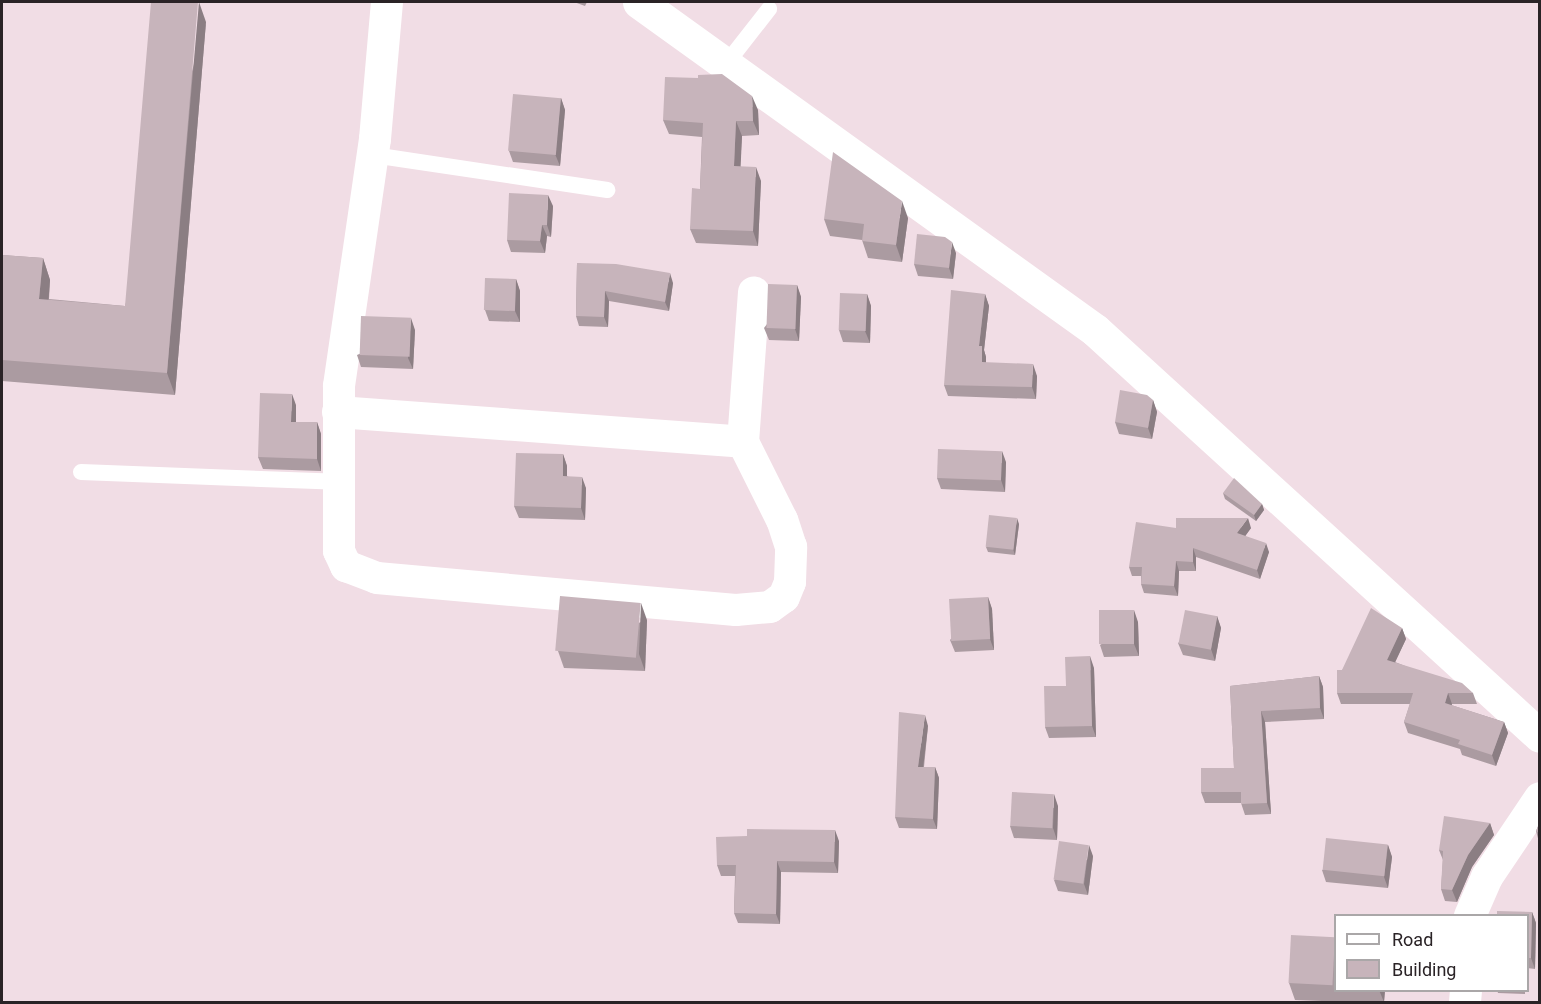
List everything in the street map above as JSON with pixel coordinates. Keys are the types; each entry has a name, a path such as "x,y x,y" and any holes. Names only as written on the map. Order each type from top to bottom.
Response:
{"street":[{"path":"387,2 373,155 338,412 339,550 346,566 365,576 754,609 770,607 784,597 791,574 791,547 782,520 743,442 754,292"},
{"path":"639,2 733,55 1095,330 1539,736"},
{"path":"338,412 743,442"},
{"path":"1470,914 1487,876 1539,798"}],"lane":[{"path":"733,55 769,9"},
{"path":"373,155 607,190"},
{"path":"81,472 337,482"}],"building":[{"path":"151,2 198,2 167,373 2,360 2,255 43,258 39,299 125,306"},
{"path":"722,74 752,96 753,121 736,121 734,166 756,167 753,231 690,229 692,188 700,189 703,123 663,120 665,77 698,78 698,75"},
{"path":"513,94 561,98 556,155 508,151"},
{"path":"833,152 902,201 896,245 862,241 864,224 824,219"},
{"path":"509,193 548,195 547,225 542,225 540,241 507,240"},
{"path":"917,234 945,237 952,242 949,268 914,264"},
{"path":"577,263 616,264 670,273 665,302 605,291 604,317 576,316"},
{"path":"485,278 516,279 515,311 484,310"},
{"path":"768,284 797,285 795,329 766,328"},
{"path":"951,290 985,294 979,346 982,346 982,362 1033,364 1032,387 944,385"},
{"path":"840,293 867,294 866,331 839,330"},
{"path":"361,316 411,318 410,357 360,355"},
{"path":"1120,390 1147,395 1153,400 1148,428 1115,422"},
{"path":"260,393 292,394 291,422 317,422 317,459 258,457"},
{"path":"938,449 1002,451 1001,480 937,478"},
{"path":"516,453 563,454 563,476 582,477 581,508 514,506"},
{"path":"1234,478 1262,504 1254,515 1223,493"},
{"path":"989,515 1017,518 1014,550 986,547"},
{"path":"1176,518 1248,518 1237,533 1266,543 1257,570 1193,548 1193,562 1176,561 1174,586 1141,584 1142,567 1129,567 1136,522 1176,528"},
{"path":"560,596 641,603 636,658 555,651"},
{"path":"988,597 990,639 951,641 949,599"},
{"path":"1371,608 1402,628 1387,660 1462,683 1473,693 1448,693 1445,703 1504,722 1492,755 1458,744 1460,740 1404,722 1413,693 1337,693 1337,670 1342,670"},
{"path":"1099,610 1134,610 1134,644 1099,644"},
{"path":"1185,610 1217,616 1211,650 1179,643"},
{"path":"1090,656 1092,726 1045,727 1044,686 1066,686 1065,657"},
{"path":"1319,676 1320,708 1261,711 1267,803 1241,804 1241,792 1201,792 1201,768 1234,768 1230,686"},
{"path":"899,712 925,715 918,767 935,767 933,819 895,817"},
{"path":"1012,792 1054,794 1052,828 1010,826"},
{"path":"1444,816 1490,823 1468,855 1452,890 1441,889 1443,851 1439,850"},
{"path":"747,829 835,830 834,862 777,861 776,914 734,913 736,865 717,865 716,837 747,836"},
{"path":"1326,838 1388,844 1384,876 1323,870"},
{"path":"1059,841 1089,845 1083,884 1054,880"},
{"path":"1497,911 1532,912 1531,958 1529,958 1529,914 1497,914"},
{"path":"1291,935 1334,937 1332,985 1288,983"}]}
